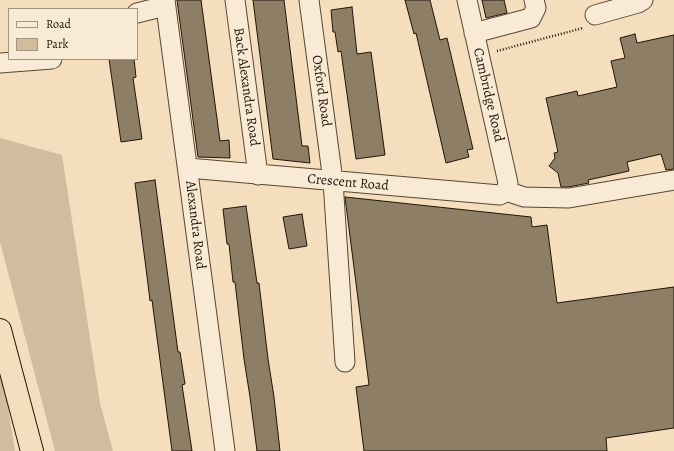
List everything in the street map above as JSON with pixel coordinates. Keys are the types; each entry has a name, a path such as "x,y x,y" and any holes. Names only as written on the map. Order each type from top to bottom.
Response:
{"highway":[{"path":"0,330 32,451"}],"street":[{"name":"Back Alexandra Road","path":"235,0 258,175"},
{"name":"Oxford Road","path":"308,0 333,181 345,362"},
{"name":"Cambridge Road","path":"467,0 508,183 506,191"},
{"path":"474,33 532,18 536,8 534,0"},
{"path":"595,15 638,3 643,0"},
{"path":"138,13 165,3"},
{"name":"Alexandra Road","path":"165,3 188,168 224,451"},
{"path":"0,63 39,60"},
{"name":"Crescent Road","path":"188,168 500,196 506,191"},
{"path":"506,191 524,197 569,198 674,180"}],"path":[{"path":"479,56 588,27 595,15"}],"green space":[{"path":"0,138 62,155 100,403 113,451 55,451 0,242"},
{"path":"0,370 5,389 15,451 0,451"}],"building":[{"path":"177,0 201,0 220,141 229,140 230,158 198,157"},
{"path":"253,0 284,0 302,146 308,146 310,163 273,159"},
{"path":"405,0 430,0 440,40 447,38 473,149 467,150 469,157 446,163 416,33 414,34"},
{"path":"482,0 504,0 507,13 486,18"},
{"path":"352,7 357,54 371,52 385,155 356,159 341,51 338,52 335,32 333,32 331,10"},
{"path":"635,34 637,43 674,35 674,169 666,170 661,154 627,162 629,171 588,180 589,183 561,187 558,173 549,166 555,158 554,153 558,152 546,98 577,91 578,96 617,87 611,61 625,58 620,38"},
{"path":"109,60 134,60 136,77 133,78 142,139 121,142"},
{"path":"155,180 178,352 180,352 185,384 182,385 192,451 172,451 152,300 150,301 135,183"},
{"path":"345,197 531,217 532,227 547,225 557,303 674,287 674,428 606,438 607,451 364,451 356,387 369,385"},
{"path":"246,206 257,283 259,283 280,451 257,451 235,282 233,282 229,244 227,244 223,209"},
{"path":"302,214 307,246 289,249 283,217"}]}
